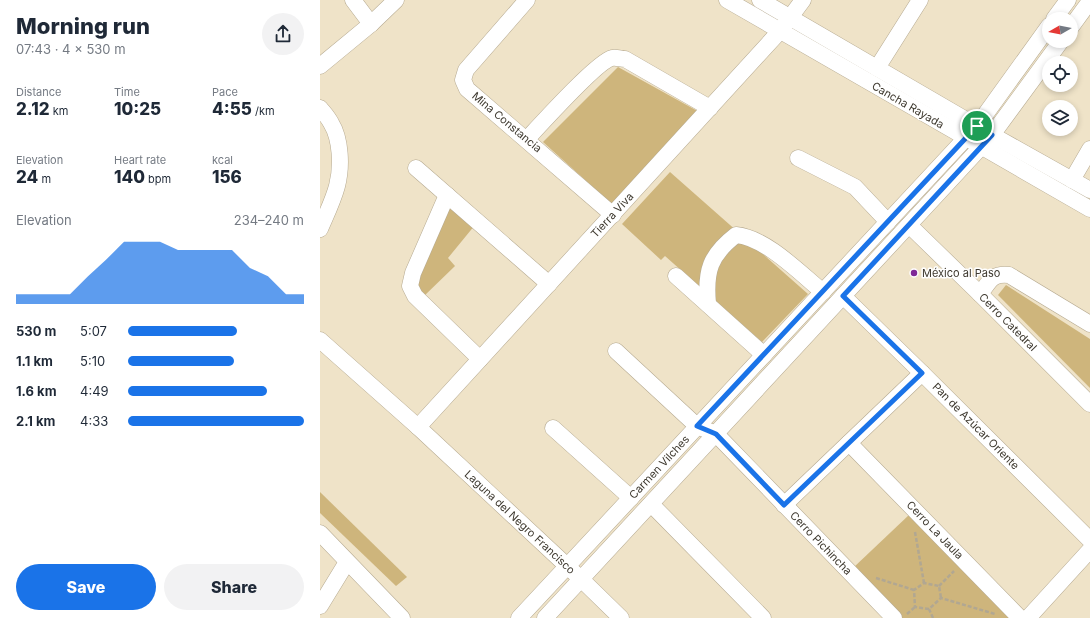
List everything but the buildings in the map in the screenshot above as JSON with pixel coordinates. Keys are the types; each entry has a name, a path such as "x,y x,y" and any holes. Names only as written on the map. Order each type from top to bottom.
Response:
{"street":[{"path":"353,0 372,24"},
{"path":"320,66 372,24 396,0"},
{"name":"Mina Constancia","path":"528,0 466,70 464,80 467,89 613,214"},
{"name":"Cancha Rayada","path":"727,0 966,138 986,141 1072,180 1090,190"},
{"name":"Cancha Rayada","path":"760,0 977,126 986,141 1090,210"},
{"name":"Tierra Viva","path":"418,428 780,31 803,0"},
{"path":"877,68 920,0"},
{"path":"1059,12 1068,0"},
{"path":"1078,17 1090,1"},
{"name":"Carmen Vilches","path":"519,618 977,126 1042,36"},
{"name":"Carmen Vilches","path":"545,618 986,141 1056,48"},
{"path":"527,139 600,64 612,58 625,59 710,108"},
{"path":"320,108 331,122 338,137 340,154 338,184 320,229"},
{"path":"1072,180 1090,150"},
{"path":"798,158 855,187 888,222"},
{"path":"416,168 549,284"},
{"path":"447,195 413,273 410,286 415,296 480,359"},
{"name":"Cerro Catedral","path":"909,225 1090,404"},
{"path":"708,304 708,272 714,257 725,244 736,235 743,235 767,247 822,292"},
{"path":"980,294 993,277 1000,274 1009,275 1090,324"},
{"path":"676,276 764,355"},
{"name":"Pan de Azúcar Oriente","path":"843,296 1090,540"},
{"name":"Laguna del Negro Francisco","path":"320,340 418,428 581,579 620,618"},
{"path":"616,351 697,426 716,434"},
{"path":"784,505 922,373"},
{"path":"553,428 631,498"},
{"name":"Cerro Pichincha","path":"716,434 894,618"},
{"name":"Cerro La Jaula","path":"849,443 1020,618"},
{"path":"651,504 763,618"},
{"path":"320,533 402,618"},
{"path":"1028,618 1090,550"},
{"path":"320,606 347,562"}],"path":[{"path":"914,528 924,583"},
{"path":"939,586 964,561"},
{"path":"872,576 914,590"},
{"path":"914,590 924,583 939,586"},
{"path":"939,586 941,598"},
{"path":"914,590 915,607"},
{"path":"929,610 941,598"},
{"path":"941,598 1001,616"},
{"path":"915,607 929,610"},
{"path":"903,618 915,607"},
{"path":"929,610 933,618"}],"shaded area":[{"path":"618,67 701,113 614,206 543,142"},
{"path":"670,172 808,294 762,342 665,256 661,260 622,224"},
{"path":"450,197 475,225 448,258 455,266 422,298 416,293 416,274"},
{"path":"1006,285 1090,339 1090,388 998,295"},
{"path":"320,492 407,577 396,586 320,513"},
{"path":"910,514 1012,618 902,618 853,568"}],"place":[{"name":"México al Paso","path":"914,273"}],"route":[{"path":"977,126 992,135 843,296 922,373 784,505 716,434 697,426 977,126"}]}
